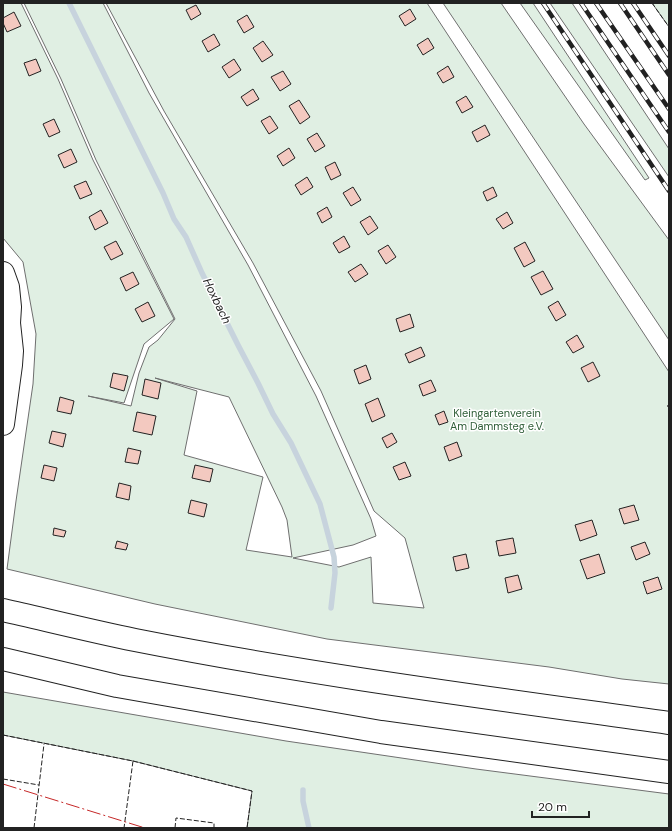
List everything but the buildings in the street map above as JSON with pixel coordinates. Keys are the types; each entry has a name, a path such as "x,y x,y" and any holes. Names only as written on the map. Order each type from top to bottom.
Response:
{"main road":[{"path":"3,274 8,287 10,307 6,318 12,351 3,424"},
{"path":"4,610 135,640 261,663 438,691 669,723"},
{"path":"3,659 117,686 374,731 669,772"}],"green space":[{"name":"Kleingartenverein Am Dammsteg e.V.","path":"3,3 21,3 58,79 93,160 174,319 144,344 124,403 88,396 131,406 139,373 149,347 158,340 175,319 96,160 61,79 24,3 103,3 149,93 248,265 316,396 371,519 376,536 353,545 293,558 339,567 371,557 373,603 424,608 405,538 374,511 321,391 253,263 164,111 106,3 427,3 669,372 669,404 667,406 669,408 669,684 622,679 549,667 327,639 155,604 7,569 33,384 36,334 23,262 3,238","holes":["155,378 229,397 282,507 287,520 292,557 246,550 263,477 184,455 197,391"]},
{"path":"443,3 501,3 584,124 669,240 669,340"},
{"path":"520,3 533,3 649,178 645,180"},
{"path":"550,3 572,3 669,149 669,177"},
{"path":"652,3 669,3 669,27"},
{"path":"3,692 286,741 476,769 669,794 669,828 247,828 252,791 133,761 3,735"}],"waterway":[{"name":"Hoxbach","path":"69,3 163,193 174,219 186,237 202,273 238,345 273,414 291,443 320,504 334,557 335,573 331,608"},
{"name":"Hoxbach","path":"303,790 303,801 309,828"}],"railway":[{"path":"543,3 669,191"},
{"path":"581,3 669,132"},
{"path":"596,3 669,109"},
{"path":"620,3 669,75"},
{"path":"633,3 669,56"}],"fence":[{"path":"652,3 669,27"},
{"path":"3,735 133,761 124,828"},
{"path":"34,828 44,744"},
{"path":"133,761 252,791 247,828"},
{"path":"3,779 39,785"},
{"path":"175,828 176,818 214,823 214,828"}],"power":[{"path":"3,784 145,828"}]}
